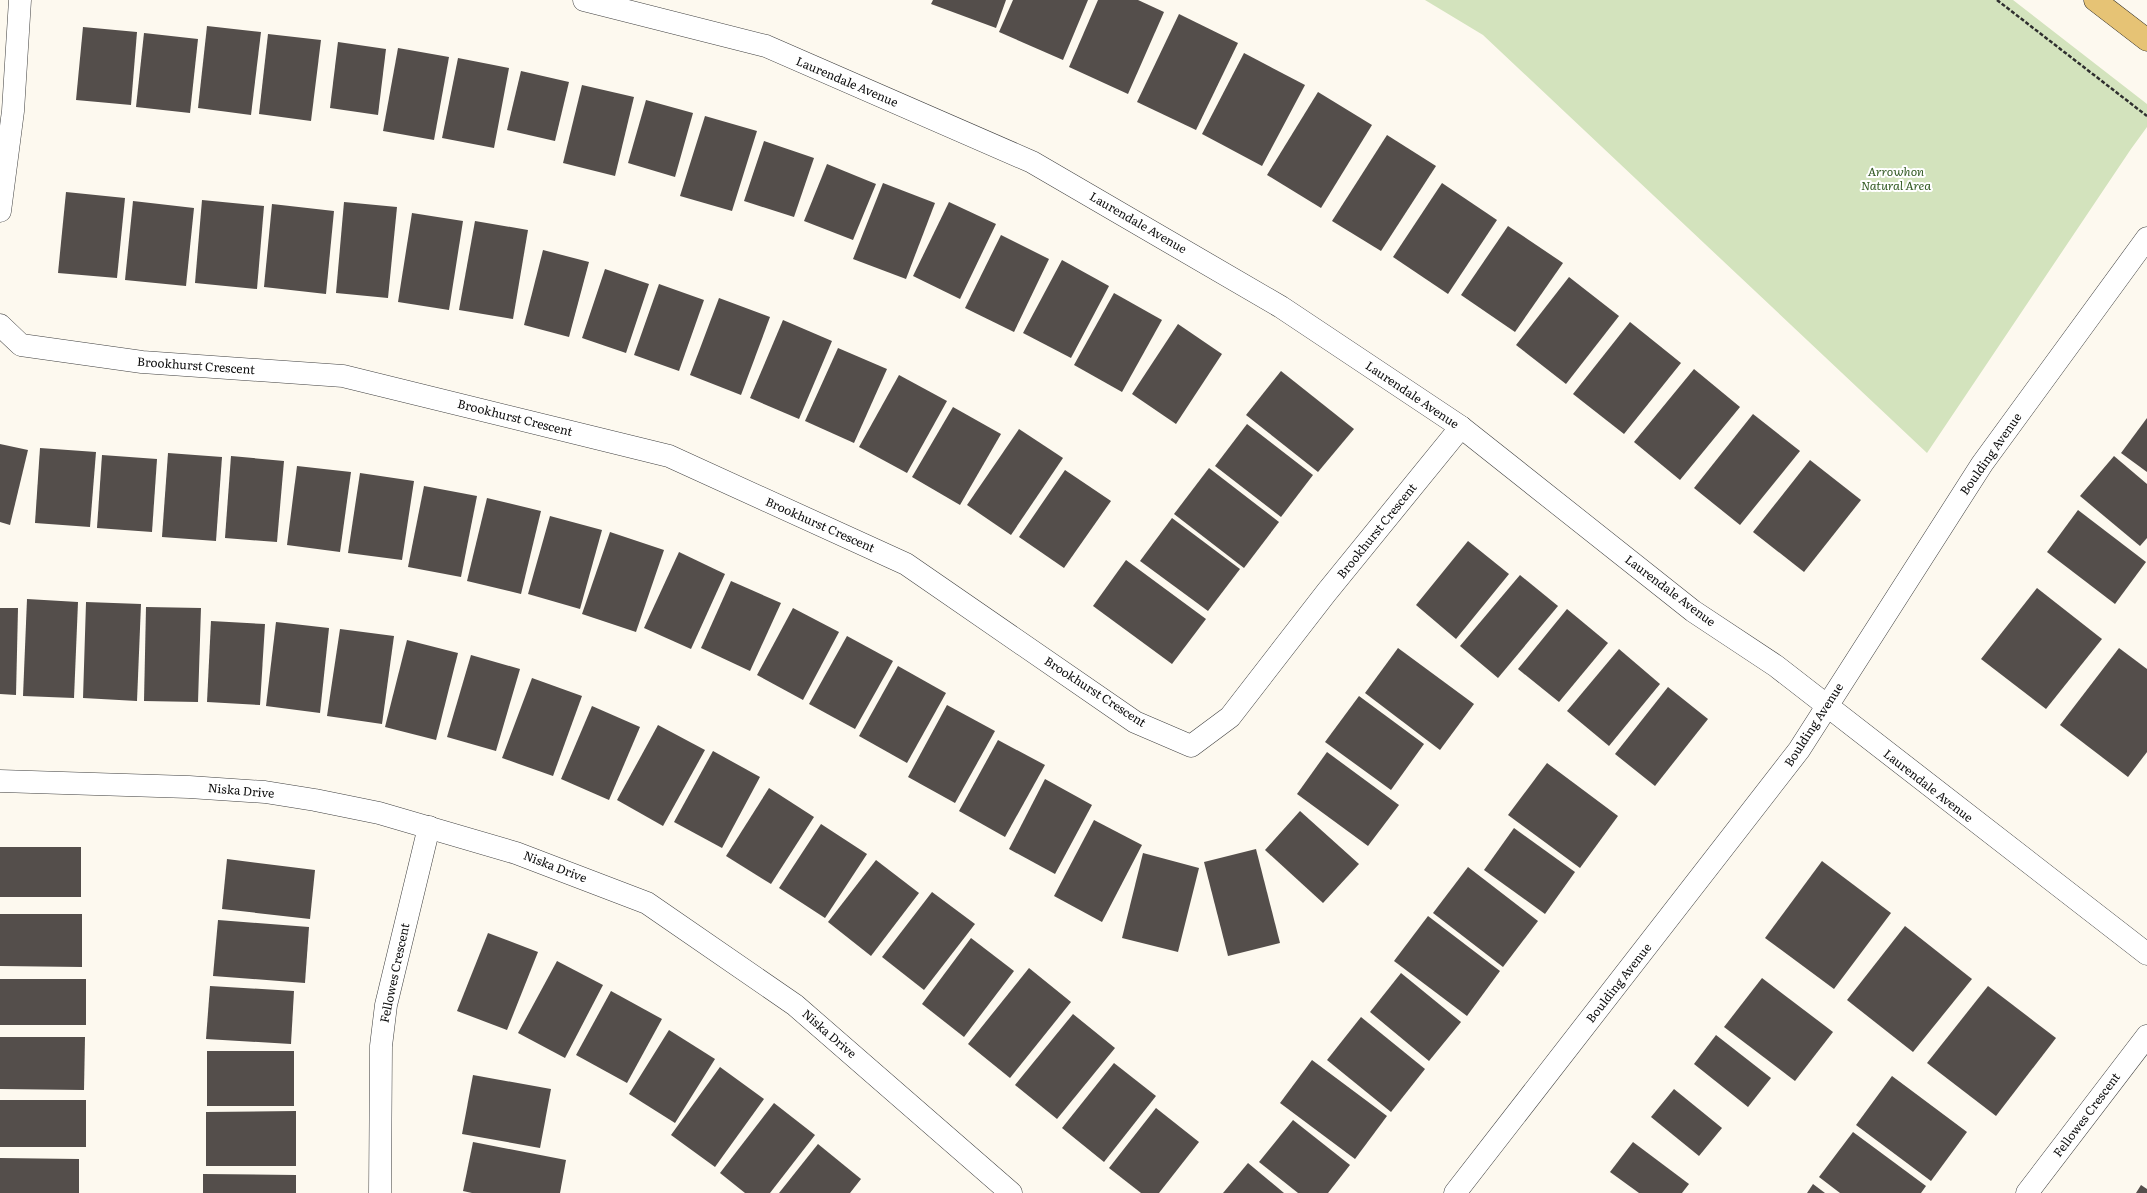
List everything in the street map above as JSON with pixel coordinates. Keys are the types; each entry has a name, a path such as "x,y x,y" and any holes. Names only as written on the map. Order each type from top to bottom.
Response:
{"main road":[{"path":"2095,0 2147,40"}],"street":[{"path":"0,211 14,111 20,0"},
{"name":"Laurendale Avenue","path":"584,0 766,46 1032,162 1281,307 1461,427 1693,611 1776,666 2147,954"},
{"name":"Boulding Avenue","path":"1455,1193 1799,750 1982,464 2147,238"},
{"name":"Brookhurst Crescent","path":"0,325 21,346 142,362 343,376 669,456 906,564 1136,722 1191,746 1230,717 1326,593 1461,427"},
{"name":"Niska Drive","path":"0,782 189,787 265,792 315,800 379,813 516,853 647,903 795,1005 1011,1193"},
{"name":"Fellowes Crescent","path":"380,1193 381,1046 386,1005 429,827"},
{"name":"Fellowes Crescent","path":"2027,1193 2147,1036"}],"path":[{"path":"1997,0 2147,116"}],"green space":[{"name":"Arrowhon Natural Area","path":"1425,0 2013,0 2147,104 2147,127 1927,453 1483,35"}],"building":[{"path":"933,0 1006,0 996,28 931,4"},
{"path":"1013,0 1088,0 1063,60 999,32"},
{"path":"1098,0 1138,0 1164,12 1128,94 1069,67"},
{"path":"1179,14 1238,43 1196,130 1137,102"},
{"path":"207,26 261,32 251,115 198,108"},
{"path":"83,27 137,32 131,105 76,100"},
{"path":"144,33 198,39 190,113 136,107"},
{"path":"268,34 321,40 311,121 259,114"},
{"path":"338,42 386,49 378,115 330,108"},
{"path":"398,48 449,57 434,140 383,131"},
{"path":"1244,53 1305,85 1262,166 1202,134"},
{"path":"458,58 509,68 494,148 442,138"},
{"path":"521,71 569,82 555,141 507,130"},
{"path":"582,85 634,97 615,176 563,163"},
{"path":"1318,92 1372,125 1321,208 1267,175"},
{"path":"646,100 693,113 675,177 628,163"},
{"path":"705,116 757,131 732,211 680,196"},
{"path":"1387,135 1436,166 1381,251 1332,221"},
{"path":"764,141 814,158 794,217 744,201"},
{"path":"827,164 876,184 853,240 804,221"},
{"path":"883,183 935,203 906,279 853,259"},
{"path":"1442,183 1497,220 1448,294 1393,257"},
{"path":"66,192 125,198 117,278 58,273"},
{"path":"202,200 264,206 257,289 195,283"},
{"path":"133,201 194,208 186,286 125,280"},
{"path":"344,202 397,207 388,298 336,293"},
{"path":"949,202 996,224 960,299 913,276"},
{"path":"272,204 334,211 326,294 264,287"},
{"path":"412,213 463,221 449,310 398,302"},
{"path":"475,221 528,230 513,319 459,310"},
{"path":"1508,226 1563,263 1515,332 1461,295"},
{"path":"1001,235 1049,259 1014,332 965,308"},
{"path":"543,250 589,262 569,337 524,325"},
{"path":"1062,260 1109,286 1071,358 1023,333"},
{"path":"605,269 649,284 626,353 582,338"},
{"path":"1569,277 1619,316 1566,384 1516,345"},
{"path":"659,284 704,300 679,371 634,355"},
{"path":"1114,293 1162,320 1122,392 1074,365"},
{"path":"719,298 770,317 741,395 690,375"},
{"path":"783,320 832,341 799,419 750,398"},
{"path":"1630,322 1681,363 1624,434 1573,394"},
{"path":"1178,324 1222,354 1176,424 1132,394"},
{"path":"838,348 887,369 854,443 805,421"},
{"path":"1694,369 1740,407 1680,480 1634,442"},
{"path":"1281,371 1354,429 1318,472 1246,415"},
{"path":"899,375 947,401 907,473 859,447"},
{"path":"953,407 1001,434 960,505 912,477"},
{"path":"1753,414 1800,451 1740,525 1694,488"},
{"path":"2147,418 2147,472 2121,453"},
{"path":"1247,424 1313,475 1281,517 1215,466"},
{"path":"1019,429 1063,458 1011,535 967,505"},
{"path":"0,444 28,450 10,525 0,522"},
{"path":"40,448 96,452 90,527 35,523"},
{"path":"168,453 222,457 216,541 162,537"},
{"path":"102,455 157,459 152,532 97,528"},
{"path":"231,456 284,461 277,542 225,538"},
{"path":"2114,456 2147,484 2147,538 2140,546 2080,496"},
{"path":"1810,460 1861,500 1804,572 1753,532"},
{"path":"297,466 351,472 340,552 287,545"},
{"path":"1209,468 1279,522 1244,568 1174,514"},
{"path":"1065,470 1111,501 1064,568 1019,537"},
{"path":"360,473 414,481 402,560 348,553"},
{"path":"424,486 477,496 461,577 408,567"},
{"path":"487,498 541,511 521,594 467,581"},
{"path":"2078,510 2146,562 2115,604 2047,552"},
{"path":"550,516 602,530 580,609 528,594"},
{"path":"1172,518 1240,569 1208,611 1140,561"},
{"path":"610,532 664,550 636,632 582,614"},
{"path":"1468,541 1509,574 1456,639 1416,605"},
{"path":"679,552 725,574 691,649 644,628"},
{"path":"1126,560 1206,619 1172,664 1093,606"},
{"path":"1520,575 1558,606 1498,678 1460,646"},
{"path":"731,581 781,603 750,671 701,648"},
{"path":"2037,588 2102,639 2046,709 1981,659"},
{"path":"27,599 78,602 74,698 23,696"},
{"path":"86,602 141,604 137,701 83,698"},
{"path":"146,607 201,608 198,702 144,701"},
{"path":"0,608 18,608 16,695 0,694"},
{"path":"793,608 839,632 803,700 757,675"},
{"path":"1567,609 1608,643 1559,702 1518,669"},
{"path":"211,621 265,624 260,705 207,702"},
{"path":"276,622 329,628 320,713 266,706"},
{"path":"340,629 394,636 382,724 327,716"},
{"path":"847,636 893,661 855,729 809,704"},
{"path":"407,640 458,653 436,740 385,727"},
{"path":"1398,648 1474,704 1440,750 1365,693"},
{"path":"2119,648 2147,669 2147,752 2128,777 2060,725"},
{"path":"1619,649 1660,684 1609,746 1567,711"},
{"path":"471,655 520,669 496,751 447,737"},
{"path":"898,666 946,693 907,763 859,736"},
{"path":"532,678 582,696 553,776 502,758"},
{"path":"1668,687 1708,719 1655,786 1615,754"},
{"path":"1359,696 1424,744 1391,790 1325,742"},
{"path":"947,705 995,731 955,803 908,777"},
{"path":"592,706 640,727 609,800 561,779"},
{"path":"658,725 705,750 663,826 617,800"},
{"path":"998,740 1045,765 1005,837 959,811"},
{"path":"713,751 760,777 722,848 674,822"},
{"path":"1327,752 1399,805 1368,846 1297,794"},
{"path":"1547,763 1618,816 1580,868 1508,815"},
{"path":"1045,779 1092,805 1055,874 1009,849"},
{"path":"769,788 814,817 771,884 726,856"},
{"path":"1300,811 1359,864 1323,903 1265,850"},
{"path":"1094,820 1142,845 1102,922 1054,896"},
{"path":"821,824 867,854 825,918 779,888"},
{"path":"1514,828 1575,872 1545,914 1484,870"},
{"path":"0,847 81,847 81,897 0,897"},
{"path":"1256,849 1280,943 1228,956 1204,862"},
{"path":"1143,853 1199,868 1178,952 1122,938"},
{"path":"227,859 315,870 310,919 222,909"},
{"path":"876,860 919,893 871,956 828,922"},
{"path":"1822,861 1891,913 1834,989 1765,938"},
{"path":"1468,867 1538,921 1503,967 1433,913"},
{"path":"932,892 975,924 924,990 882,957"},
{"path":"0,914 82,914 82,967 0,966"},
{"path":"1428,916 1500,971 1467,1016 1394,961"},
{"path":"218,920 309,927 305,983 213,976"},
{"path":"1905,926 1972,979 1913,1052 1847,1000"},
{"path":"488,933 538,952 507,1030 457,1011"},
{"path":"971,938 1014,971 964,1037 922,1004"},
{"path":"557,961 603,985 565,1058 518,1033"},
{"path":"1029,968 1071,1002 1010,1078 968,1044"},
{"path":"1401,973 1461,1022 1429,1061 1370,1012"},
{"path":"1762,978 1833,1032 1795,1081 1724,1027"},
{"path":"0,979 86,979 86,1025 0,1025"},
{"path":"210,986 294,991 291,1044 206,1039"},
{"path":"1988,986 2056,1038 1996,1116 1927,1063"},
{"path":"611,991 662,1019 627,1083 576,1055"},
{"path":"1073,1014 1115,1048 1057,1119 1015,1085"},
{"path":"1361,1017 1425,1069 1391,1112 1327,1060"},
{"path":"669,1030 715,1059 675,1123 629,1094"},
{"path":"1716,1035 1771,1078 1748,1107 1694,1064"},
{"path":"0,1037 85,1037 84,1090 0,1089"},
{"path":"207,1051 294,1051 294,1106 207,1106"},
{"path":"1312,1060 1387,1116 1355,1159 1280,1103"},
{"path":"1114,1063 1156,1096 1104,1162 1062,1128"},
{"path":"720,1067 764,1099 715,1167 671,1135"},
{"path":"473,1075 551,1089 540,1148 462,1134"},
{"path":"1892,1076 1967,1132 1931,1181 1856,1125"},
{"path":"1674,1089 1722,1128 1699,1156 1651,1117"},
{"path":"0,1100 86,1100 86,1147 0,1147"},
{"path":"774,1103 815,1135 770,1193 745,1193 720,1173"},
{"path":"1156,1108 1199,1142 1159,1193 1141,1193 1109,1168"},
{"path":"296,1111 296,1166 206,1166 206,1112"},
{"path":"1293,1120 1350,1165 1328,1193 1298,1193 1259,1162"},
{"path":"1853,1132 1926,1186 1921,1193 1840,1193 1819,1177"},
{"path":"473,1142 566,1160 560,1193 472,1193 463,1191"},
{"path":"1633,1142 1689,1184 1682,1193 1639,1193 1610,1172"},
{"path":"818,1144 861,1179 850,1193 779,1193"},
{"path":"0,1158 79,1159 79,1193 0,1193"},
{"path":"1248,1163 1284,1193 1223,1193"},
{"path":"203,1174 296,1175 296,1193 203,1193"},
{"path":"1813,1184 1825,1193 1807,1193"},
{"path":"2141,1185 2147,1189 2147,1193 2136,1193"}]}
